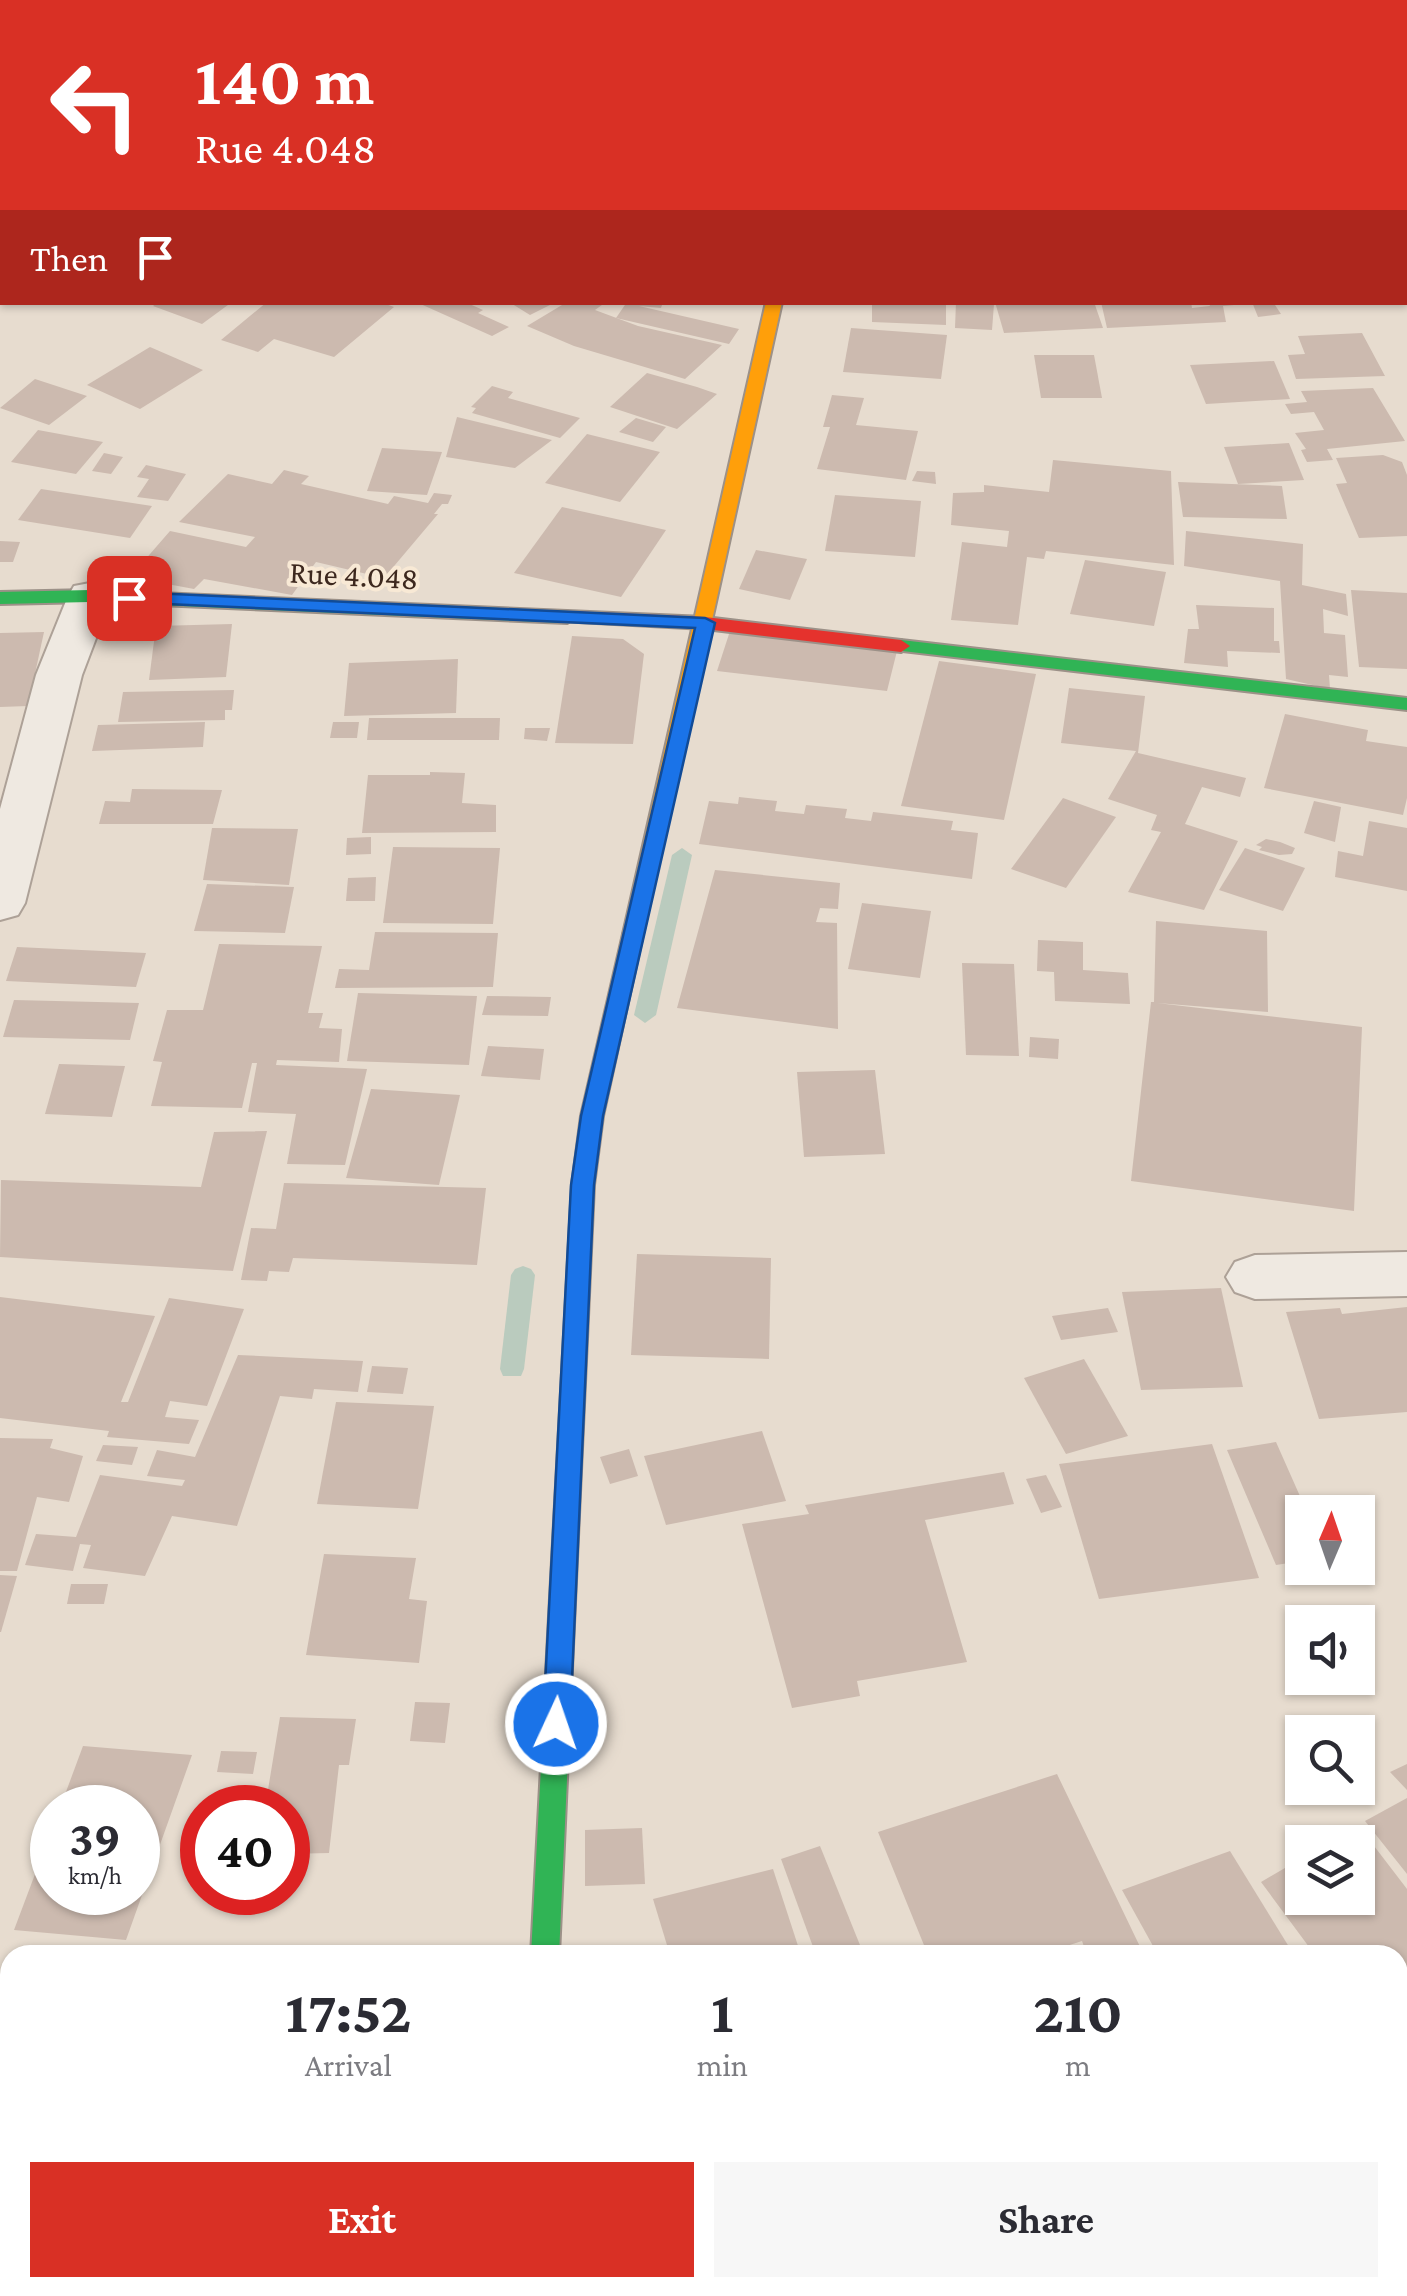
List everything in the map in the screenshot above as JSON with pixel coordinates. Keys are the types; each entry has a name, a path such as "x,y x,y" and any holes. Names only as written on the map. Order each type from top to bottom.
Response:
{"street":[{"path":"545,1945 582,1185 592,1116 773,305"},
{"path":"0,903 59,675 90,596"},
{"name":"Rue 4.048","path":"0,598 90,596 705,623 1407,704"},
{"path":"1255,1277 1407,1274"}],"building":[{"path":"154,305 228,305 202,324"},
{"path":"263,305 394,307 334,357 274,339 258,352 221,340"},
{"path":"423,305 472,305 483,310 478,313 509,327 492,336"},
{"path":"514,305 550,305 530,315"},
{"path":"562,305 602,305 595,310 638,326 722,345 685,379 574,346 527,326"},
{"path":"625,305 662,305 639,306 739,329 729,344 616,318"},
{"path":"872,305 946,305 946,325 872,322"},
{"path":"956,305 994,305 992,330 955,328"},
{"path":"996,305 1095,305 1103,328 1004,333"},
{"path":"1102,305 1234,305 1223,306 1226,322 1107,328"},
{"path":"1253,305 1275,305 1281,314 1258,317"},
{"path":"851,328 947,335 941,379 843,372"},
{"path":"1362,333 1385,376 1296,379 1288,355 1305,354 1298,336"},
{"path":"150,347 203,370 140,409 87,385"},
{"path":"1034,355 1094,355 1102,398 1041,398"},
{"path":"1274,361 1290,399 1206,404 1190,365"},
{"path":"647,373 717,394 677,429 610,407"},
{"path":"35,379 87,396 49,425 0,408"},
{"path":"492,386 513,392 508,398 580,418 560,438 472,413 476,408 471,407"},
{"path":"1373,388 1405,441 1327,449 1333,460 1307,462 1301,450 1306,449 1295,433 1324,430 1314,412 1291,414 1285,404 1307,402 1301,391"},
{"path":"832,395 864,398 856,425 918,431 906,480 817,469 830,427 823,427"},
{"path":"457,417 552,440 515,468 446,457"},
{"path":"636,418 666,427 653,442 619,432"},
{"path":"38,430 103,442 76,474 11,462"},
{"path":"587,434 660,452 620,502 545,483"},
{"path":"1289,443 1304,480 1238,484 1224,447"},
{"path":"382,448 442,452 427,495 367,491"},
{"path":"104,453 123,457 111,474 92,471"},
{"path":"1383,455 1402,462 1407,475 1407,536 1359,538 1336,484 1347,483 1336,458"},
{"path":"1053,460 1171,471 1174,565 1046,551 1044,559 1027,557 1018,625 951,620 962,542 1007,547 1009,531 951,525 953,493 984,492 984,485 1049,492"},
{"path":"146,465 186,474 168,501 137,497 149,479 137,477"},
{"path":"284,470 309,476 301,484 388,504 394,496 428,503 434,493 452,495 384,578 316,562 292,595 204,579 194,589 130,577 170,531 246,547 255,537 179,522 228,474 272,484"},
{"path":"917,471 935,472 936,484 912,481"},
{"path":"1178,482 1282,486 1287,519 1183,517"},
{"path":"41,489 152,506 130,538 18,520"},
{"path":"835,495 921,501 915,557 825,551"},
{"path":"562,507 666,530 621,597 514,573"},
{"path":"1186,531 1303,544 1302,585 1346,594 1348,616 1323,609 1324,633 1345,635 1348,677 1329,675 1330,689 1286,679 1280,581 1184,566"},
{"path":"0,541 20,542 13,562 0,562"},
{"path":"756,550 807,559 790,600 739,589"},
{"path":"1085,560 1166,572 1154,626 1070,614"},
{"path":"1351,590 1407,593 1407,669 1359,667"},
{"path":"1196,605 1274,608 1274,641 1279,641 1280,653 1227,651 1228,667 1184,663 1188,629 1199,629"},
{"path":"232,624 226,677 149,680 156,626"},
{"path":"730,631 897,651 887,691 717,671"},
{"path":"44,632 28,706 0,707 0,633"},
{"path":"572,636 623,639 644,654 633,744 555,743"},
{"path":"458,659 456,713 344,716 349,663"},
{"path":"939,661 1036,674 1004,820 901,806"},
{"path":"1069,688 1145,696 1138,753 1246,778 1240,797 1202,787 1185,824 1238,841 1204,910 1128,892 1161,832 1151,830 1157,815 1108,799 1136,751 1061,743"},
{"path":"234,690 232,710 225,710 225,720 118,722 123,692"},
{"path":"1285,714 1368,730 1366,741 1407,747 1403,815 1264,788"},
{"path":"369,718 500,718 499,740 367,740"},
{"path":"205,722 203,747 92,751 98,725"},
{"path":"333,722 359,722 357,738 330,738"},
{"path":"525,728 550,728 547,741 524,739"},
{"path":"465,773 462,803 496,805 496,832 362,833 368,775"},
{"path":"132,789 222,790 213,824 99,824 105,801 130,802"},
{"path":"739,797 777,801 775,811 804,814 806,805 847,809 845,818 871,821 873,812 953,821 951,830 978,833 972,879 699,844 709,801 738,804"},
{"path":"1063,798 1116,817 1066,888 1011,869"},
{"path":"1314,801 1341,807 1335,842 1304,833"},
{"path":"1369,821 1407,828 1407,891 1335,877 1338,851 1363,856"},
{"path":"212,828 298,829 289,885 203,880"},
{"path":"371,837 371,854 346,855 347,838"},
{"path":"1266,839 1295,848 1292,854 1279,855 1259,850 1262,847 1256,845"},
{"path":"393,847 500,848 493,924 383,923"},
{"path":"1245,848 1305,868 1283,911 1219,890"},
{"path":"715,870 840,883 838,909 820,908 816,922 837,923 838,1029 677,1008"},
{"path":"376,877 375,901 346,901 348,878"},
{"path":"207,884 294,887 285,933 194,931"},
{"path":"862,903 931,911 920,978 848,969"},
{"path":"1156,921 1267,931 1268,1012 1157,1003 1362,1027 1354,1211 1131,1181 1154,1002"},
{"path":"375,932 498,933 493,987 335,988 339,969 369,970"},
{"path":"1038,940 1083,942 1083,970 1128,973 1130,1004 1055,1001 1054,972 1037,971"},
{"path":"219,944 322,946 308,1013 323,1013 319,1028 342,1029 339,1062 277,1060 276,1065 367,1069 345,1165 287,1164 296,1114 248,1112 257,1063 252,1063 242,1108 151,1106 162,1062 153,1061 167,1010 203,1010"},
{"path":"17,947 146,953 136,987 6,981"},
{"path":"962,963 1014,964 1019,1056 966,1055"},
{"path":"358,993 477,996 469,1065 347,1061"},
{"path":"487,996 551,997 548,1016 482,1015"},
{"path":"14,1000 139,1003 130,1040 3,1037"},
{"path":"1030,1037 1059,1039 1058,1059 1029,1057"},
{"path":"488,1046 544,1049 540,1080 481,1076"},
{"path":"59,1064 125,1066 112,1117 45,1114"},
{"path":"875,1070 885,1154 804,1157 797,1072"},
{"path":"371,1089 460,1095 439,1185 346,1178"},
{"path":"267,1131 233,1271 0,1257 1,1180 201,1187 214,1132"},
{"path":"284,1183 486,1188 477,1265 293,1258 289,1272 269,1271 267,1281 241,1280 251,1228 276,1229"},
{"path":"637,1254 771,1258 769,1359 631,1355"},
{"path":"1221,1288 1243,1387 1141,1390 1122,1292"},
{"path":"0,1297 155,1316 121,1402 128,1402 169,1298 244,1309 207,1406 170,1401 165,1417 199,1420 189,1444 107,1437 109,1431 0,1418"},
{"path":"1407,1307 1407,1412 1319,1419 1286,1312 1340,1308 1342,1314"},
{"path":"1108,1308 1118,1332 1061,1340 1052,1316"},
{"path":"238,1355 363,1361 358,1392 314,1389 312,1399 280,1396 237,1526 172,1516 145,1576 83,1568 91,1545 80,1544 73,1571 25,1565 36,1534 76,1537 100,1475 182,1486 185,1480 147,1476 157,1450 195,1457"},
{"path":"1084,1359 1128,1436 1066,1454 1024,1378"},
{"path":"372,1366 408,1368 403,1394 367,1392"},
{"path":"336,1402 434,1406 418,1509 317,1504"},
{"path":"762,1431 786,1501 666,1525 644,1456"},
{"path":"0,1438 53,1439 50,1448 83,1456 69,1502 37,1497 17,1571 0,1571"},
{"path":"1276,1442 1299,1495 1285,1495 1285,1564 1276,1565 1227,1450"},
{"path":"1212,1444 1259,1578 1099,1599 1059,1464"},
{"path":"103,1445 138,1447 132,1465 96,1461"},
{"path":"629,1449 638,1476 610,1484 600,1457"},
{"path":"1004,1472 1014,1504 925,1520 967,1662 857,1681 860,1696 792,1708 742,1524 809,1514 805,1505"},
{"path":"1046,1475 1062,1507 1041,1513 1026,1479"},
{"path":"324,1554 416,1558 409,1599 427,1601 419,1663 306,1655"},
{"path":"0,1575 17,1576 1,1632 0,1632"},
{"path":"71,1584 108,1584 104,1604 67,1604"},
{"path":"415,1702 450,1703 445,1743 410,1741"},
{"path":"280,1717 356,1719 349,1765 339,1765 329,1853 310,1853 310,1785 269,1785"},
{"path":"83,1746 192,1755 160,1845 160,1785 69,1785"},
{"path":"221,1751 257,1752 253,1774 217,1772"},
{"path":"1407,1764 1407,1790 1390,1772"},
{"path":"1057,1774 1139,1945 1083,1945 1082,1941 1070,1945 924,1945 878,1832"},
{"path":"1407,1798 1407,1874 1375,1834 1375,1825 1365,1821"},
{"path":"642,1828 645,1884 585,1886 585,1830"},
{"path":"820,1846 860,1945 812,1945 781,1859"},
{"path":"1375,1847 1407,1889 1407,1945 1308,1945 1285,1915 1375,1915"},
{"path":"1230,1851 1288,1945 1152,1945 1122,1890"},
{"path":"1285,1868 1285,1914 1261,1882"},
{"path":"773,1869 798,1945 667,1945 653,1899"},
{"path":"30,1887 30,1915 135,1915 126,1940 14,1930"}],"waterway":[{"path":"645,1015 682,855"},
{"path":"512,1369 523,1275"}],"traffic: fast":[{"path":"0,598 90,596 567,617"},
{"path":"901,646 1407,704"},
{"path":"545,1945 583,1185 592,1116 633,934"}],"traffic: slow":[{"path":"633,934 773,305"}],"traffic: jam":[{"path":"567,617 705,623 901,646"}],"route":[{"path":"129,598 705,623 592,1116 582,1185 556,1724"}]}
